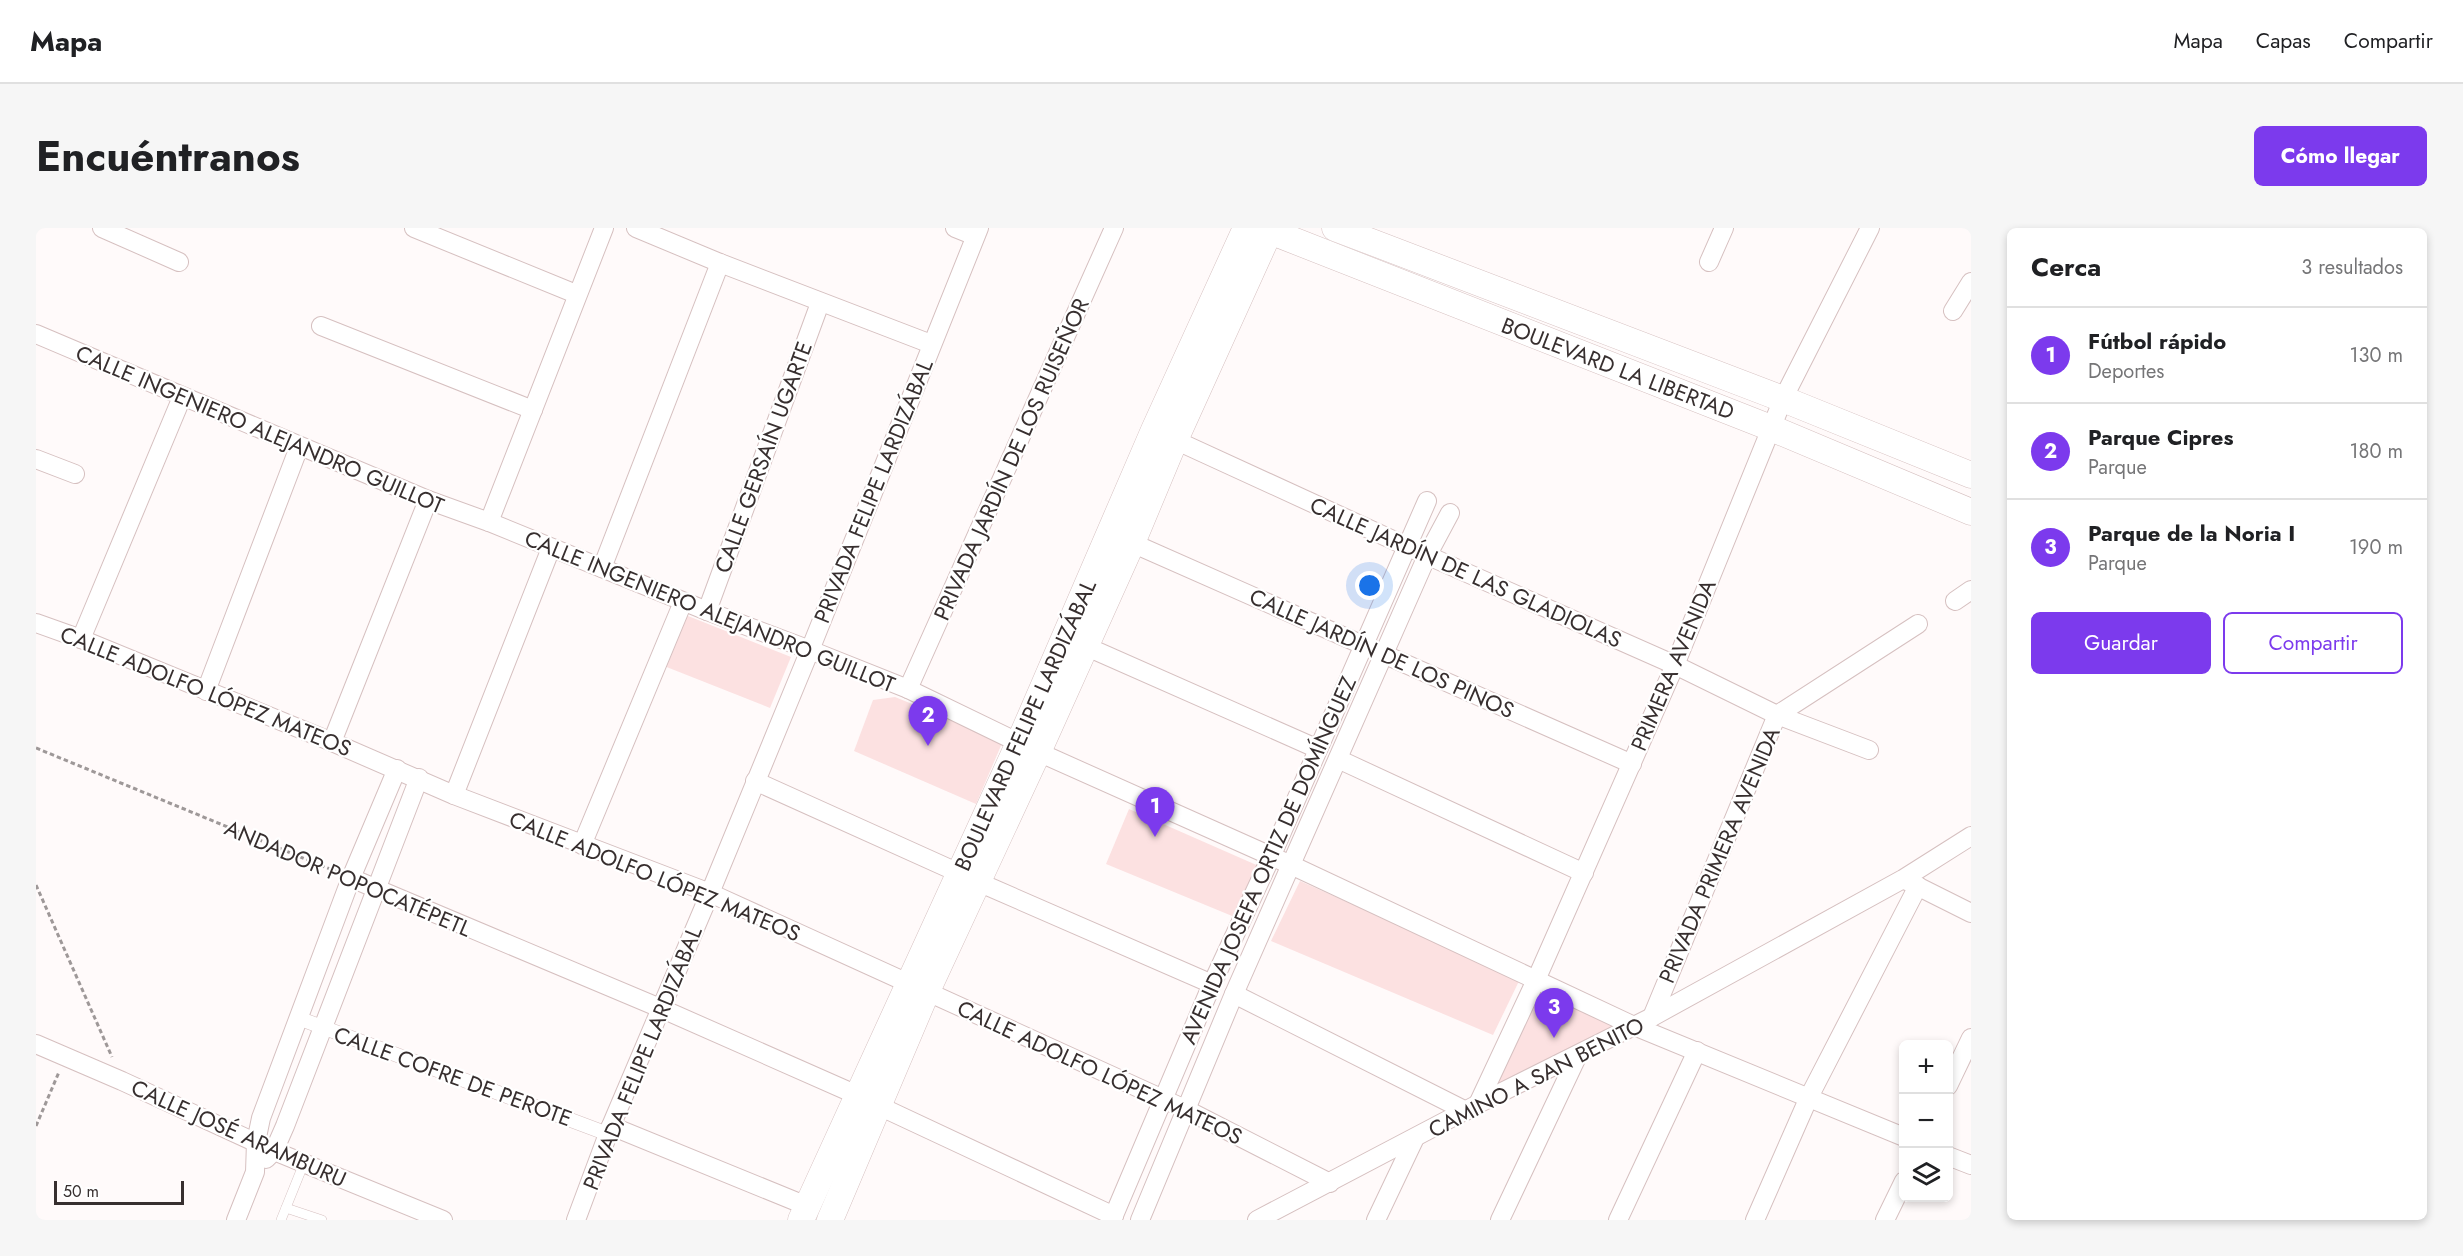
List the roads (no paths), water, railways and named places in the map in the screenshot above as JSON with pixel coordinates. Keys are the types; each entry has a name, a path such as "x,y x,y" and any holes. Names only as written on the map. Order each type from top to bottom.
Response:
{"main road":[{"name":"BOULEVARD LA LIBERTAD","path":"1335,228 1783,399 1971,475"},
{"name":"BOULEVARD LA LIBERTAD","path":"1262,229 1771,428 1971,512"},
{"name":"BOULEVARD FELIPE LARDIZÁBAL","path":"804,1213 868,1101 1029,748 1164,435 1262,229"},
{"name":"BOULEVARD FELIPE LARDIZÁBAL","path":"1029,748 1085,646 1132,543 1164,435"},
{"name":"BOULEVARD FELIPE LARDIZÁBAL","path":"830,1220 868,1101"}],"street":[{"path":"102,228 179,262"},
{"path":"414,228 576,294"},
{"path":"489,522 576,294 604,228"},
{"path":"636,228 820,303 932,344"},
{"path":"954,228 977,232"},
{"name":"PRIVADA JARDÍN DE LOS RUISEÑOR","path":"908,689 1114,228"},
{"path":"1709,262 1724,228"},
{"name":"PRIMERA AVENIDA","path":"1472,1107 1536,980 1632,764 1675,665 1783,399 1870,228"},
{"name":"PRIVADA FELIPE LARDIZÁBAL","path":"576,1220 609,1130 810,650 977,232"},
{"path":"602,568 720,263"},
{"path":"1953,310 1971,282"},
{"name":"CALLE GERSAÍN UGARTE","path":"706,611 820,303"},
{"path":"321,326 533,410"},
{"name":"CALLE INGENIERO ALEJANDRO GUILLOT","path":"36,334 428,501 489,522 683,602 908,689 1029,748 1291,865 1634,1026 1899,1135"},
{"path":"81,639 182,397"},
{"name":"CALLE JARDÍN DE LAS GLADIOLAS","path":"1164,435 1427,556 1675,665 1777,715 1869,750"},
{"path":"206,691 298,447"},
{"path":"36,459 75,474"},
{"path":"332,742 428,501"},
{"name":"AVENIDA JOSEFA ORTIZ DE DOMÍNGUEZ","path":"1113,1218 1212,984 1271,857 1427,501"},
{"name":"AVENIDA JOSEFA ORTIZ DE DOMÍNGUEZ","path":"1140,1220 1234,994 1427,556 1450,513"},
{"name":"CALLE JARDÍN DE LOS PINOS","path":"1132,543 1632,764"},
{"path":"454,795 551,548"},
{"path":"1955,601 1971,590"},
{"path":"582,845 683,602"},
{"name":"CALLE ADOLFO LÓPEZ MATEOS","path":"36,623 81,639 332,742 454,795 710,893 1185,1109 1330,1183"},
{"name":"PRIVADA PRIMERA AVENIDA","path":"1652,1017 1777,715 1918,624"},
{"path":"1085,646 1318,749"},
{"path":"1338,759 1584,873"},
{"path":"236,1220 255,1172 256,1142 261,1118 351,878 397,769"},
{"path":"255,1172 274,1151 378,890 419,778"},
{"path":"755,781 1212,984"},
{"name":"CAMINO A SAN BENITO","path":"1257,1220 1911,882 1971,836"},
{"name":"ANDADOR POPOCATÉPETL","path":"351,878 660,1008 868,1101 1113,1218"},
{"path":"1755,1220 1809,1097 1911,882 1971,913"},
{"path":"1234,994 1472,1107"},
{"name":"CALLE COFRE DE PEROTE","path":"298,1018 609,1130"},
{"path":"1953,1076 1971,1038"},
{"name":"CALLE JOSÉ ARAMBURU","path":"36,1044 274,1151 443,1220"},
{"path":"1618,1220 1697,1051"},
{"path":"1500,1220 1578,1055"},
{"path":"609,1130 804,1213"},
{"path":"1376,1220 1414,1140"},
{"path":"1953,1158 1971,1165"},
{"path":"1885,1220 1899,1191"}],"lane":[{"path":"281,1220 304,1163"},
{"path":"286,1208 322,1220"}],"place":[{"name":"Parque Cipres","path":"928,746"},
{"name":"Fútbol rápido","path":"1155,837"},
{"name":"Parque de la Noria I","path":"1554,1038"}]}
